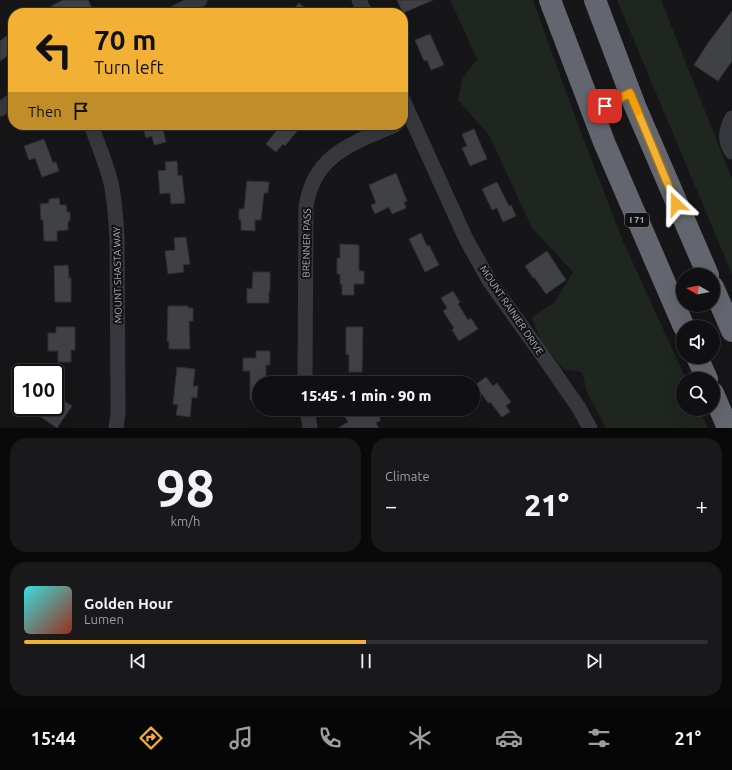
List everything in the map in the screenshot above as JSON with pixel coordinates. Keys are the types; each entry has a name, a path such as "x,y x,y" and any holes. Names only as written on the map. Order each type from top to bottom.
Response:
{"highway":[{"name":"I 71","path":"550,0 604,142 681,320"},
{"path":"595,0 630,93 705,268"},
{"path":"720,303 732,331"},
{"path":"720,409 728,428"}],"street":[{"path":"185,8 200,0"},
{"path":"593,113 630,93"},
{"path":"732,118 728,127 727,142 732,152"},
{"name":"MOUNT RAINIER DRIVE","path":"408,122 466,239 490,282 565,389 590,428"},
{"name":"MOUNT SHASTA WAY","path":"93,130 103,157 116,211 118,398 116,428"},
{"name":"BRENNER PASS","path":"305,376 306,207 310,190 320,170 336,153 353,143 383,130"},
{"path":"308,416 310,428"}],"shaded area":[{"path":"450,0 533,0 574,114 622,239 676,357 676,364 679,364 683,372 676,372 676,416 702,416 708,428 606,428 587,392 582,372 563,369 540,340 532,317 554,303 573,272 532,228 489,135 458,100 462,79 477,59"},
{"path":"617,0 661,0 732,179 732,274"}],"building":[{"path":"63,0 88,0 92,8 52,8 51,6"},
{"path":"397,0 433,0 408,11 408,8 401,8"},
{"path":"299,3 305,8 294,8"},
{"path":"732,11 732,61 718,81 694,65 708,43"},
{"path":"430,34 444,65 431,70 427,60 424,61 415,40"},
{"path":"8,35 8,55 0,61 0,41"},
{"path":"474,129 487,159 470,166 462,148 467,146 462,134"},
{"path":"144,130 163,130 166,142 154,145 152,136 146,138"},
{"path":"277,130 298,130 285,146 283,144 276,152 266,144"},
{"path":"44,139 53,163 56,162 59,171 42,177 35,158 29,160 24,146"},
{"path":"177,161 178,176 182,175 185,203 171,204 170,193 160,194 158,171 166,170 165,162"},
{"path":"396,173 407,201 404,202 406,208 392,214 389,207 375,214 371,205 376,203 369,185"},
{"path":"247,181 269,182 268,193 264,193 261,220 255,220 255,231 241,230 241,220 239,220 239,209 244,209"},
{"path":"497,182 509,206 511,205 516,216 503,222 497,208 492,210 482,189"},
{"path":"59,198 60,205 66,205 67,212 70,212 68,230 57,231 57,241 44,241 43,220 41,220 40,204 49,203 49,199"},
{"path":"421,233 439,265 425,272 409,239"},
{"path":"186,237 190,264 183,265 184,272 168,274 165,251 175,250 174,238"},
{"path":"340,244 359,245 359,271 364,271 364,284 354,284 354,295 342,295 340,274 337,274 337,258 340,258"},
{"path":"547,251 566,280 546,294 525,266"},
{"path":"68,265 69,278 71,278 71,302 55,302 54,266"},
{"path":"253,272 270,272 269,303 247,303 247,288 252,289"},
{"path":"453,291 460,302 458,304 468,320 471,318 478,329 459,341 452,330 454,328 443,311 447,308 441,298"},
{"path":"168,306 188,306 188,308 193,308 193,321 189,321 190,349 169,349 169,341 167,341"},
{"path":"56,327 75,327 75,350 71,350 71,362 58,362 58,351 48,351 48,333 56,333"},
{"path":"346,327 363,327 362,372 349,372 349,355 346,354"},
{"path":"256,351 270,351 270,365 266,365 266,376 252,376 252,400 250,400 250,371 243,371 243,358 256,358"},
{"path":"177,367 195,369 193,386 198,386 197,398 192,397 190,417 176,415 178,405 173,404"},
{"path":"486,377 493,386 497,383 511,402 506,406 510,412 502,417 490,402 488,403 480,392 480,381"},
{"path":"64,401 72,406 57,428 39,416 64,416"},
{"path":"344,416 378,416 381,420 376,423 379,428 338,428 348,422"}],"slow traffic":[{"path":"622,97 630,93 638,112"}],"route":[{"path":"605,106 630,93 676,204"}]}
